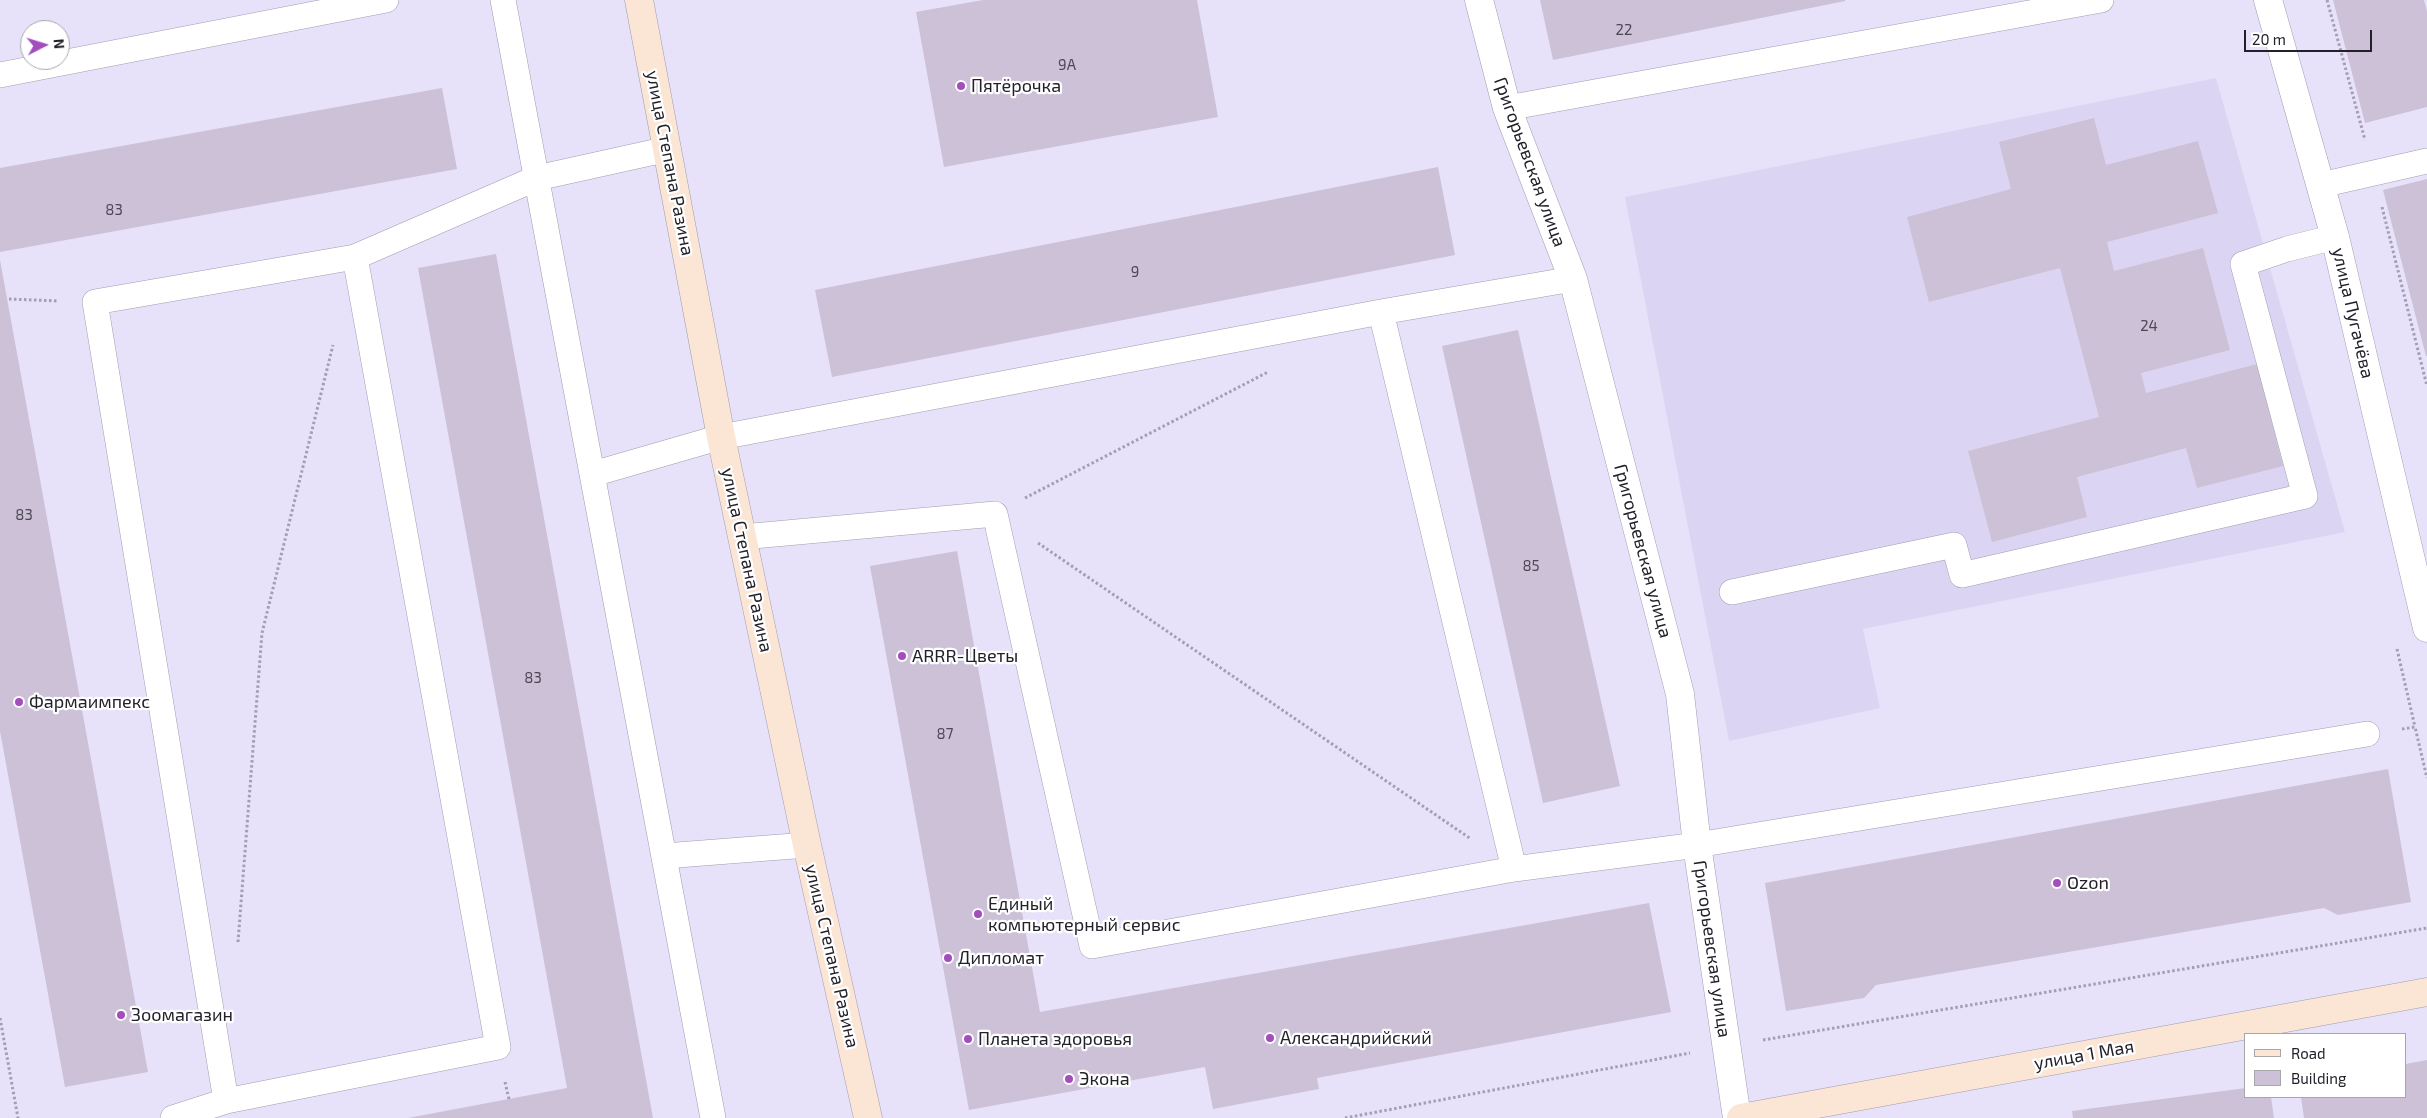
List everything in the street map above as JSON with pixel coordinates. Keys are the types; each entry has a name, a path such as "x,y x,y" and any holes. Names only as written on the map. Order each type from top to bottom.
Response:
{"main road":[{"name":"улица Степана Разина","path":"639,0 721,437 807,845 868,1118"},
{"name":"улица 1 Мая","path":"1741,1118 2427,992"}],"street":[{"name":"Григорьевская улица","path":"1479,0 1507,108 1572,279 1680,694 1697,845 1736,1118"},
{"name":"улица Пугачёва","path":"2268,0 2335,237 2427,628"}],"lane":[{"path":"0,75 386,0"},
{"path":"503,0 713,1118"},
{"path":"1507,108 2101,0"},
{"path":"226,1100 95,302 355,257 537,178 668,149"},
{"path":"2321,185 2427,161"},
{"path":"1732,592 1954,545 1962,574 2305,496 2243,264 2287,249 2335,237"},
{"path":"173,1118 226,1100 498,1047 355,257"},
{"path":"593,474 721,437 1381,312 1572,279"},
{"path":"1381,312 1514,869"},
{"path":"742,537 995,514 1092,946 1514,869 1697,845 2367,734"},
{"path":"664,856 807,845"}],"path":[{"path":"8,299 95,302"},
{"path":"237,951 262,633 334,344"},
{"path":"1276,367 995,514 1514,869"},
{"path":"2367,734 2415,727 2427,778"},
{"path":"1345,1118 1726,1046 2427,928"},
{"path":"0,1018 18,1118"}],"shaded area":[{"path":"2216,78 2345,532 1863,629 1880,708 1729,741 1625,197"}],"building":[{"path":"983,0 1197,0 1218,117 944,167 916,12"},
{"path":"1540,0 1845,0 1845,1 1553,60"},
{"path":"2333,0 2424,0 2427,11 2427,107 2365,123"},
{"path":"442,88 457,169 0,252 0,168"},
{"path":"2094,118 2106,165 2198,141 2218,213 2107,242 2114,271 2203,248 2230,350 2141,373 2146,393 2257,364 2283,466 2197,488 2186,448 2077,477 2087,517 1992,542 1968,451 2099,417 2060,268 1929,302 1907,217 2011,189 1999,142"},
{"path":"1438,167 1455,255 832,377 815,290"},
{"path":"2427,179 2427,356 2426,356 2383,190"},
{"path":"496,254 653,1118 408,1118 567,1088 418,268"},
{"path":"0,260 148,1072 65,1087 0,731"},
{"path":"1518,330 1620,786 1543,803 1442,346"},
{"path":"957,551 1040,1012 1649,903 1671,1012 1317,1078 1319,1089 1213,1109 1205,1067 969,1110 870,566"},
{"path":"2388,769 2411,902 2338,915 2324,908 1876,985 1864,998 1786,1011 1765,883"},
{"path":"2427,1060 2427,1118 2304,1118 2301,1098 2407,1098 2407,1064"},
{"path":"2244,1088 2244,1098 2271,1098 2274,1118 2073,1118 2072,1111"}],"place":[{"name":"Пятёрочка","path":"961,86"},
{"name":"ARRR-Цветы","path":"902,656"},
{"name":"Фармаимпекс","path":"19,702"},
{"name":"Ozon","path":"2057,883"},
{"name":"Единый компьютерный сервис","path":"978,914"},
{"name":"Дипломат","path":"948,958"},
{"name":"Зоомагазин","path":"121,1015"},
{"name":"Александрийский","path":"1270,1038"},
{"name":"Планета здоровья","path":"968,1039"},
{"name":"Экона","path":"1069,1079"}]}
